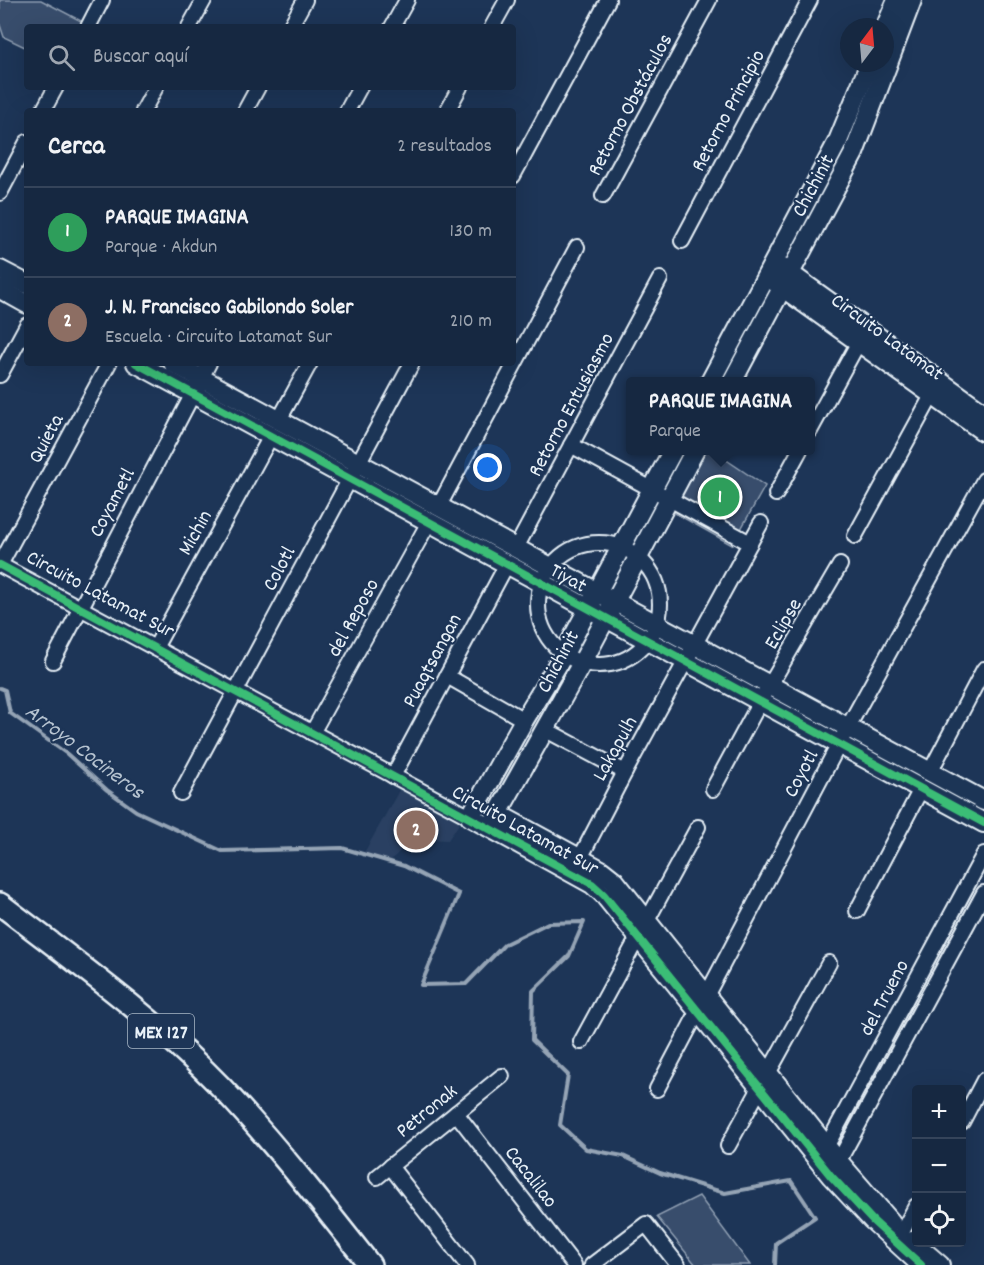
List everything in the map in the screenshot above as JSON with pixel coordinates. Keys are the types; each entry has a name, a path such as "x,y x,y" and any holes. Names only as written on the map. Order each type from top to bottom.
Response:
{"main road":[{"name":"MEX 127","path":"0,904 134,1007 220,1086 302,1179 370,1265"}],"street":[{"path":"90,24 102,0"},
{"path":"191,24 204,0"},
{"path":"292,24 305,0"},
{"path":"394,24 407,0"},
{"path":"494,24 507,0"},
{"path":"516,170 608,0"},
{"name":"Retorno Obstáculos","path":"603,196 709,0"},
{"name":"Retorno Principio","path":"682,241 810,0"},
{"path":"889,18 897,0"},
{"name":"Chichinit","path":"734,377 854,153 912,0"},
{"name":"Chichinit","path":"712,377 838,141 866,72"},
{"path":"45,108 54,90"},
{"path":"145,108 154,90"},
{"path":"247,108 256,90"},
{"path":"348,108 358,90"},
{"path":"449,108 458,90"},
{"path":"0,193 24,148"},
{"name":"del Reposo","path":"516,361 577,247"},
{"name":"Circuito Latamat","path":"770,269 936,388 984,432"},
{"path":"0,270 24,282"},
{"name":"Retorno Entusiasmo","path":"516,548 660,279"},
{"path":"0,289 24,302"},
{"path":"0,375 24,331"},
{"path":"815,422 862,335"},
{"name":"Quieta","path":"0,565 107,366"},
{"name":"Tiyat","path":"149,366 201,378"},
{"name":"Tiyat","path":"179,366 201,378 275,428 462,530 507,564 984,823"},
{"name":"Michin","path":"155,648 308,366"},
{"name":"Colotl","path":"181,793 410,366"},
{"name":"del Reposo","path":"312,733 513,366"},
{"name":"Coyametl","path":"53,661 201,378"},
{"path":"855,536 936,388"},
{"name":"Circuito Latamat","path":"936,388 984,413"},
{"path":"571,445 750,543"},
{"name":"Chichinit","path":"470,817 589,609 670,455"},
{"name":"Chichinit","path":"494,821 546,730 692,455"},
{"path":"777,494 797,455"},
{"name":"Coyotl","path":"657,1089 848,727 984,480"},
{"name":"Lakapulh","path":"576,866 761,523"},
{"name":"Tiyat","path":"462,530 516,548 984,801"},
{"path":"602,542 622,546 639,557 651,570 659,587 661,606 658,624 648,641 629,658 606,665 582,663 564,654 550,641 541,623 537,604 541,583 550,566 565,553 583,544 602,542"},
{"name":"Puaqtsangan","path":"393,776 507,564"},
{"name":"Circuito Latamat Sur","path":"0,565 470,817 494,821 576,866 638,938 702,1005 835,1169 882,1213 921,1265"},
{"name":"Eclipse","path":"713,789 760,702 840,565"},
{"path":"930,771 984,669"},
{"path":"447,676 524,720"},
{"path":"546,730 625,772"},
{"path":"857,911 921,789"},
{"path":"581,1042 698,827"},
{"name":"del Trueno","path":"823,1153 984,854"},
{"name":"Circuito Latamat Sur","path":"576,866 601,870 615,881 646,921 702,1005"},
{"name":"del Trueno","path":"835,1169 984,893"},
{"path":"728,1146 829,963"},
{"name":"Petronak","path":"376,1178 502,1076"},
{"path":"966,1114 984,1080"},
{"name":"Cacalilao","path":"456,1113 574,1265"},
{"path":"390,1166 467,1265"},
{"path":"899,1238 912,1214"},
{"path":"592,1265 645,1224 678,1265"},
{"name":"Circuito Latamat Sur","path":"899,1238 940,1265"}],"shaded area":[{"path":"0,0 41,0 83,22 81,24 24,24 24,47 4,37 0,25"},
{"path":"662,455 719,455 765,486 732,545 657,503 614,582 609,579"},
{"path":"591,613 596,616 487,815 483,813"},
{"path":"401,787 461,821 448,840 424,839 404,847 387,864 364,853"},
{"path":"699,1196 750,1265 696,1265 657,1217"}],"waterway":[{"name":"Arroyo Cocineros","path":"0,688 5,690 10,713 67,754 107,790 136,811 222,851 342,848 404,866 459,894 421,985 466,984 505,944 548,923 584,922 569,956 533,991 532,1040 568,1075 560,1125 586,1149 623,1156 660,1173 725,1193 791,1181 815,1217 776,1243 775,1265"}],"cycle path":[{"path":"142,366 984,823"},
{"path":"0,565 592,884 604,895 831,1176 872,1220 921,1265"}],"place":[{"name":"PARQUE IMAGINA","path":"720,497"},
{"name":"J. N. Francisco Gabilondo Soler","path":"416,830"}]}
